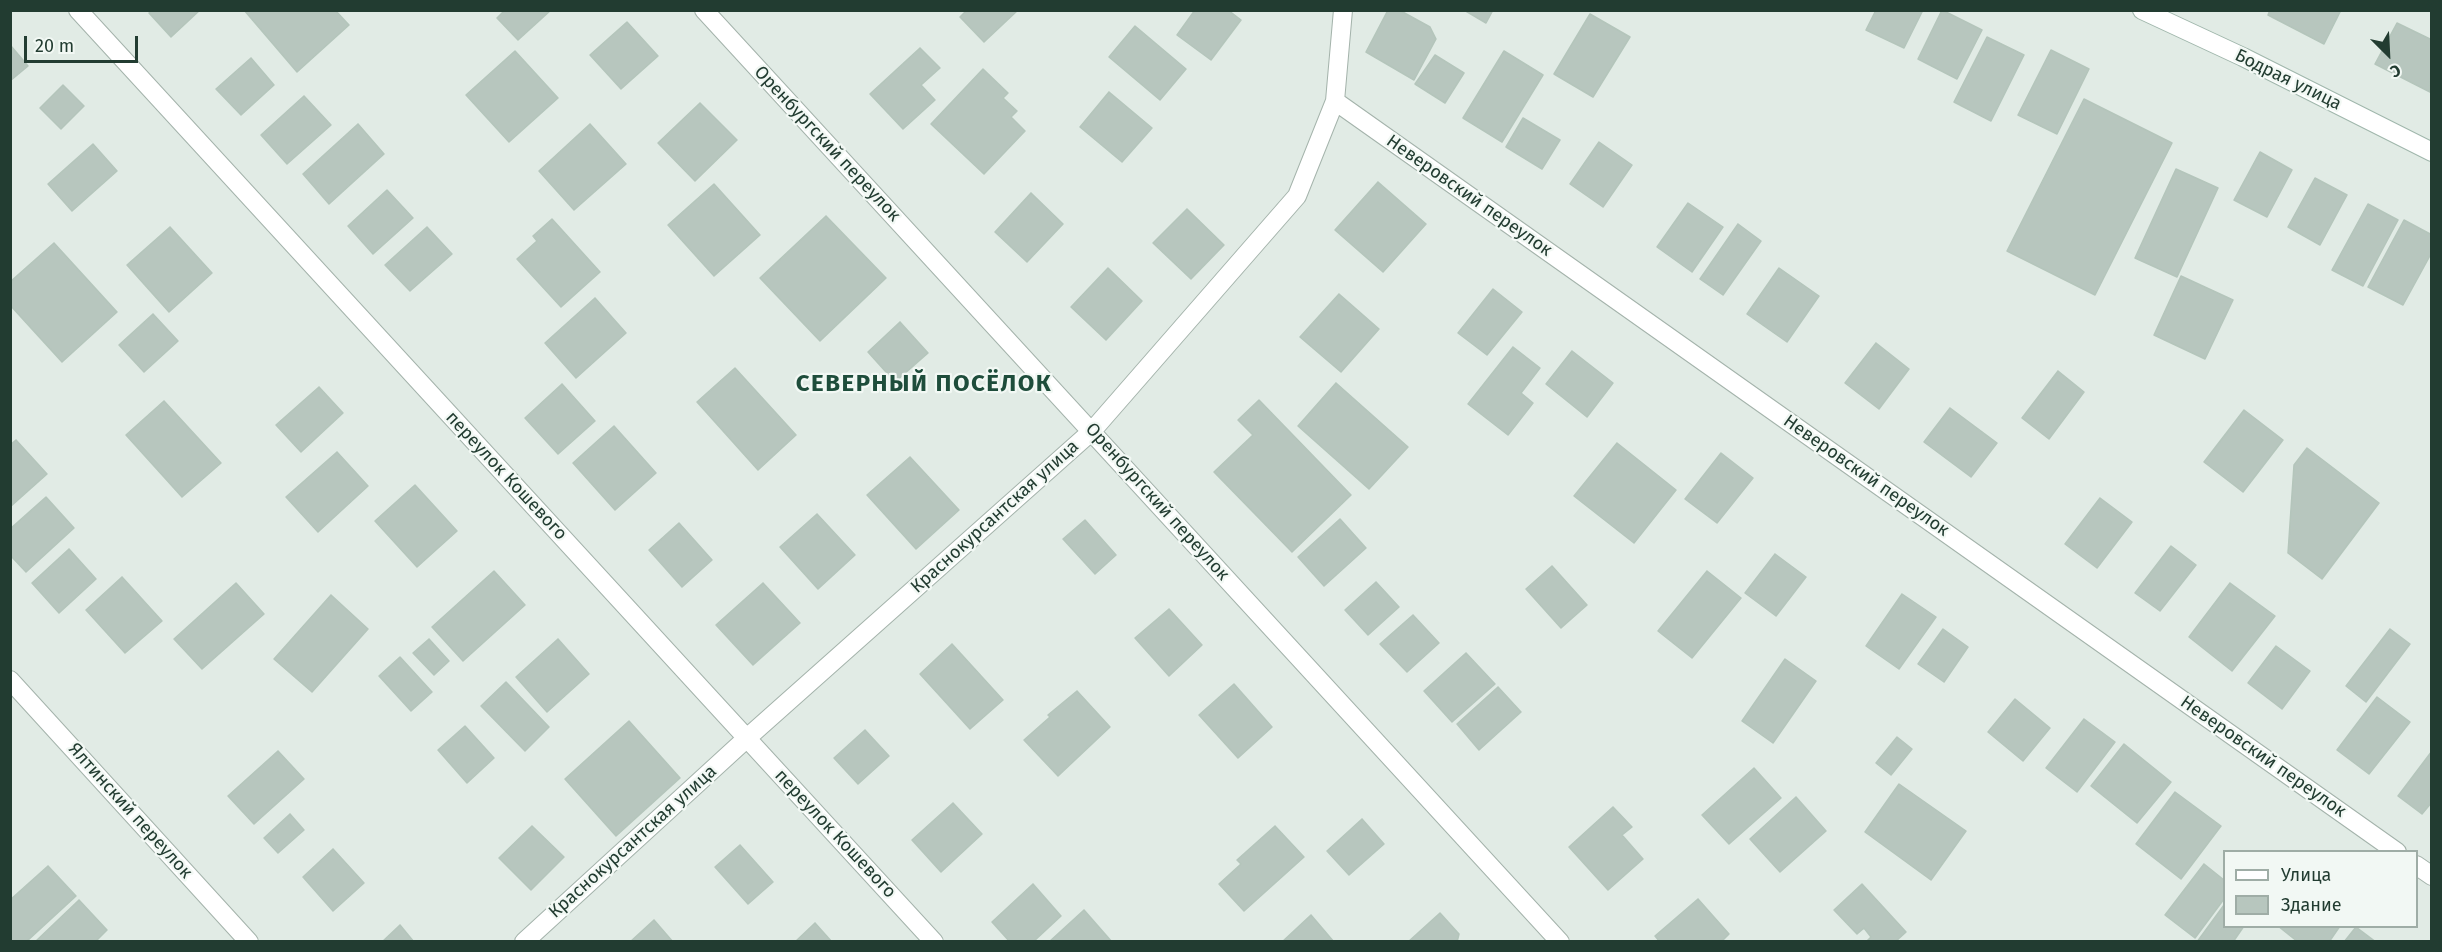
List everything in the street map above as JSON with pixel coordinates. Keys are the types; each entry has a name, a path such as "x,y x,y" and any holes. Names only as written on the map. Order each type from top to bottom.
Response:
{"street":[{"name":"переулок Кошевого","path":"78,10 934,942"},
{"name":"Оренбургский переулок","path":"704,10 1560,942"},
{"name":"Краснокурсантская улица","path":"524,942 747,738 1092,431 1297,196 1335,101 1343,10"},
{"name":"Бодрая улица","path":"2142,10 2243,57 2432,152"},
{"name":"Неверовский переулок","path":"1335,101 2394,850"},
{"name":"Ялтинский переулок","path":"10,680 249,942"},
{"path":"2418,866 2432,876"}],"building":[{"path":"152,10 200,10 171,37 149,13"},
{"path":"244,10 335,10 349,25 297,72"},
{"path":"505,10 551,10 518,40 497,18"},
{"path":"967,10 1018,10 984,42 960,17"},
{"path":"1195,10 1228,10 1241,20 1211,60 1177,35"},
{"path":"1388,10 1399,10 1430,27 1436,39 1414,80 1366,52"},
{"path":"1464,10 1493,10 1486,23"},
{"path":"1876,10 1923,10 1904,48 1866,30"},
{"path":"1942,10 1982,30 1957,79 1918,59"},
{"path":"2270,10 2341,10 2324,44 2268,15"},
{"path":"1590,14 1630,37 1593,97 1554,74"},
{"path":"627,22 658,56 621,89 590,55"},
{"path":"2397,23 2432,40 2430,92 2375,64"},
{"path":"1135,26 1186,69 1160,100 1109,57"},
{"path":"1987,37 2024,55 1991,121 1954,102"},
{"path":"10,47 28,66 10,81"},
{"path":"920,48 940,68 921,85 935,100 903,129 870,94"},
{"path":"2051,50 2089,69 2057,134 2018,115"},
{"path":"515,51 558,98 509,142 466,95"},
{"path":"1504,51 1543,75 1502,142 1463,118"},
{"path":"1435,55 1464,73 1445,103 1415,84"},
{"path":"251,58 274,85 241,115 216,89"},
{"path":"983,69 1008,93 1003,98 1017,111 1011,117 1025,131 984,174 931,124"},
{"path":"63,85 84,106 61,129 40,108"},
{"path":"1109,92 1152,128 1122,162 1080,127"},
{"path":"304,96 331,125 287,164 261,135"},
{"path":"2084,99 2172,143 2095,295 2007,251"},
{"path":"700,103 737,140 695,181 658,143"},
{"path":"1523,118 1560,140 1542,169 1506,147"},
{"path":"358,124 384,154 329,204 303,174"},
{"path":"590,124 626,164 574,210 539,171"},
{"path":"1599,142 1632,165 1603,207 1570,184"},
{"path":"93,144 117,171 72,211 48,184"},
{"path":"2260,152 2292,170 2267,217 2234,200"},
{"path":"2176,169 2218,188 2177,277 2135,258"},
{"path":"2315,178 2347,195 2320,245 2288,227"},
{"path":"1378,182 1426,224 1383,272 1335,230"},
{"path":"714,184 760,235 714,276 668,225"},
{"path":"387,190 413,218 373,254 348,226"},
{"path":"1031,193 1063,224 1027,262 995,232"},
{"path":"1688,203 1723,227 1692,272 1657,247"},
{"path":"2368,204 2398,220 2363,286 2332,270"},
{"path":"1187,209 1224,245 1191,279 1153,243"},
{"path":"826,216 886,278 820,341 760,278"},
{"path":"552,219 600,272 561,307 517,259 537,241 533,236"},
{"path":"2404,220 2432,235 2432,252 2403,305 2368,287"},
{"path":"1738,224 1761,241 1723,295 1700,279"},
{"path":"170,227 212,273 169,312 127,265"},
{"path":"427,227 452,254 410,291 385,265"},
{"path":"54,243 117,312 62,362 10,305 10,282"},
{"path":"1108,268 1142,301 1106,340 1071,307"},
{"path":"1779,268 1819,296 1787,342 1747,314"},
{"path":"2181,276 2233,300 2205,359 2154,335"},
{"path":"1493,289 1522,312 1487,355 1458,333"},
{"path":"1339,294 1379,329 1341,372 1300,337"},
{"path":"595,298 626,333 576,378 545,343"},
{"path":"153,314 178,341 144,372 119,345"},
{"path":"900,322 928,353 895,382 868,352"},
{"path":"1876,343 1909,369 1879,409 1845,383"},
{"path":"1513,347 1540,368 1521,393 1533,403 1508,435 1468,404"},
{"path":"1572,351 1613,383 1587,417 1546,384"},
{"path":"735,368 796,435 758,470 697,402"},
{"path":"2058,371 2084,392 2049,439 2022,418"},
{"path":"1336,383 1408,447 1369,489 1298,426"},
{"path":"562,384 595,421 558,454 525,418"},
{"path":"319,387 343,413 301,452 276,425"},
{"path":"1259,400 1351,495 1292,552 1214,472 1253,435 1238,420"},
{"path":"164,401 221,463 182,497 126,435"},
{"path":"1950,408 1997,443 1971,477 1924,442"},
{"path":"2244,410 2283,440 2243,492 2204,462"},
{"path":"614,426 656,473 615,510 573,463"},
{"path":"16,440 47,474 10,507 10,445"},
{"path":"1617,443 1676,490 1634,543 1574,496"},
{"path":"2307,448 2379,503 2322,579 2288,553 2294,465"},
{"path":"337,452 368,486 318,532 286,497"},
{"path":"1721,453 1753,478 1717,523 1685,499"},
{"path":"910,457 959,510 916,549 867,495"},
{"path":"415,485 457,531 417,567 375,521"},
{"path":"46,497 74,528 26,572 10,555 10,529"},
{"path":"2100,498 2132,522 2097,568 2065,544"},
{"path":"817,514 855,555 818,589 780,547"},
{"path":"1340,519 1366,548 1324,586 1298,557"},
{"path":"1085,520 1116,555 1095,574 1063,539"},
{"path":"679,523 712,560 682,587 649,550"},
{"path":"2171,546 2196,565 2160,611 2135,593"},
{"path":"69,549 96,579 59,613 32,583"},
{"path":"1775,554 1806,577 1776,616 1745,593"},
{"path":"1552,566 1587,605 1561,628 1526,589"},
{"path":"494,571 525,605 463,661 432,627"},
{"path":"1707,571 1741,598 1692,658 1658,631"},
{"path":"122,577 162,621 125,653 86,610"},
{"path":"1376,582 1399,607 1368,635 1345,610"},
{"path":"236,583 264,614 202,669 174,639"},
{"path":"763,583 800,623 753,665 716,625"},
{"path":"2230,583 2275,616 2232,671 2189,637"},
{"path":"1902,594 1936,617 1899,669 1866,646"},
{"path":"331,595 368,629 312,692 274,659"},
{"path":"1169,609 1202,645 1169,676 1135,638"},
{"path":"1413,615 1439,643 1407,672 1380,644"},
{"path":"1943,629 1968,647 1944,682 1918,664"},
{"path":"2390,629 2410,644 2366,702 2346,686"},
{"path":"429,639 449,661 434,675 413,653"},
{"path":"558,639 589,674 547,712 516,677"},
{"path":"952,644 1003,700 970,729 920,674"},
{"path":"2276,646 2310,671 2282,709 2248,683"},
{"path":"1466,653 1495,684 1452,722 1424,691"},
{"path":"400,657 432,692 411,711 379,676"},
{"path":"1785,659 1816,681 1773,743 1742,721"},
{"path":"506,682 549,727 525,751 481,706"},
{"path":"1234,684 1272,727 1238,758 1199,715"},
{"path":"1498,687 1521,712 1479,750 1457,724"},
{"path":"1077,691 1110,727 1058,776 1024,740 1050,717 1048,715"},
{"path":"2377,697 2410,722 2369,774 2337,750"},
{"path":"2015,699 2050,728 2023,761 1988,732"},
{"path":"2084,719 2115,742 2077,792 2046,768"},
{"path":"629,721 680,778 616,836 565,779"},
{"path":"465,726 494,758 467,783 438,750"},
{"path":"865,730 889,756 858,784 834,758"},
{"path":"1897,737 1912,749 1891,775 1876,763"},
{"path":"2124,744 2171,782 2137,823 2091,786"},
{"path":"278,751 304,779 254,824 228,796"},
{"path":"2432,751 2432,802 2422,814 2398,796"},
{"path":"1754,768 1781,798 1729,844 1702,815"},
{"path":"1899,784 1966,831 1931,880 1865,832"},
{"path":"2175,792 2221,826 2181,879 2136,844"},
{"path":"1796,797 1826,831 1780,872 1750,839"},
{"path":"953,803 982,834 941,872 912,840"},
{"path":"1613,807 1632,827 1622,835 1643,859 1608,890 1569,847"},
{"path":"290,814 304,830 278,853 264,838"},
{"path":"1362,819 1384,844 1349,875 1327,851"},
{"path":"532,826 564,857 531,890 499,858"},
{"path":"1275,826 1304,857 1244,911 1219,884 1241,864 1237,860"},
{"path":"740,845 773,882 748,904 715,867"},
{"path":"333,849 364,883 333,911 303,877"},
{"path":"2204,864 2223,879 2223,900 2195,938 2165,915"},
{"path":"48,866 76,896 26,942 10,942 10,900"},
{"path":"1033,884 1061,916 1033,942 1010,942 992,922"},
{"path":"1862,884 1906,932 1895,942 1866,942 1871,937 1864,928 1857,934 1834,910"},
{"path":"1698,899 1729,934 1721,942 1660,942 1655,936"},
{"path":"79,900 107,930 95,942 35,942"},
{"path":"2223,906 2223,928 2243,928 2233,942 2197,942"},
{"path":"1084,910 1112,942 1049,942"},
{"path":"1440,913 1459,934 1457,942 1408,942"},
{"path":"1311,915 1334,942 1282,942"},
{"path":"654,920 673,942 630,942"},
{"path":"815,923 832,942 795,942"},
{"path":"400,925 414,942 382,942"},
{"path":"2280,928 2339,928 2329,942 2298,942"},
{"path":"2357,928 2376,942 2344,942"}],"district":[{"name":"СЕВЕРНЫЙ ПОСЁЛОК","path":"924,384"}]}
